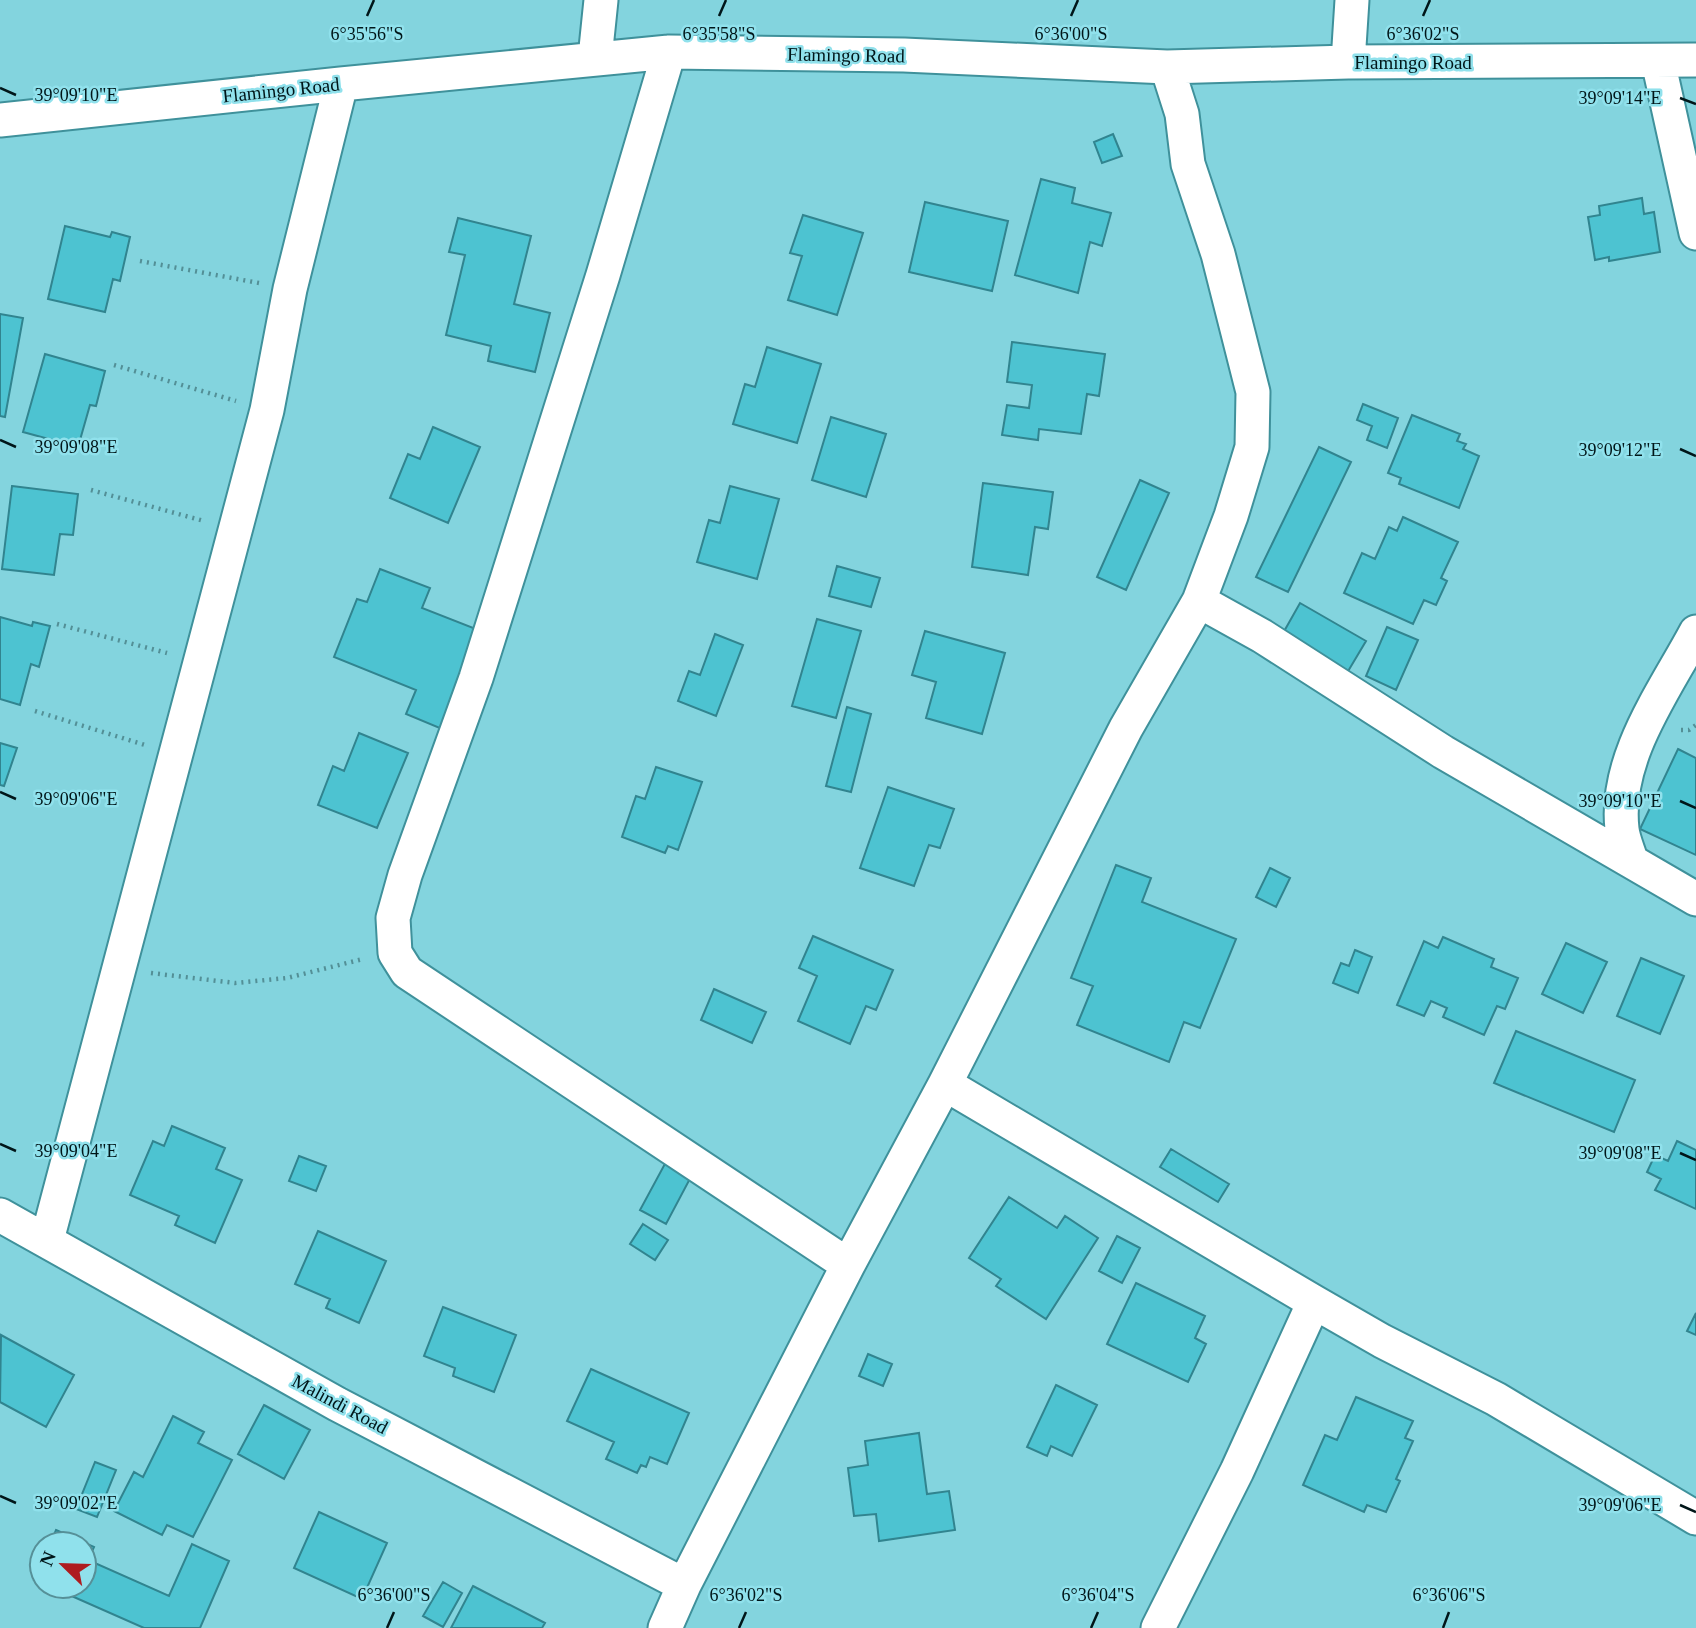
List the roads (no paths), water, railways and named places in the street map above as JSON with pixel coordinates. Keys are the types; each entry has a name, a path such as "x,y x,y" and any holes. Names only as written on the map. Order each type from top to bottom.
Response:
{"street":[{"path":"595,58 601,0"},
{"path":"1348,62 1352,0"},
{"path":"669,52 480,665 405,875 393,918 395,953 407,972 848,1265"},
{"name":"Flamingo Road","path":"0,120 341,83 669,52 904,55 1167,67 1348,62 1696,60"},
{"path":"1658,61 1696,233"},
{"path":"665,1628 684,1585 848,1265 945,1084 1126,728 1199,601 1231,516 1252,447 1253,393 1218,254 1188,164 1182,114 1167,67"},
{"path":"47,1240 267,410 290,289 341,83"},
{"path":"1199,601 1262,636 1443,752 1696,900"},
{"path":"1631,860 1622,831 1621,798 1629,764 1642,732 1696,632"},
{"path":"945,1084 1314,1302 1382,1341 1496,1399 1696,1518"},
{"name":"Malindi Road","path":"0,1215 337,1404 684,1585"},
{"path":"1158,1628 1237,1471 1314,1302"}]}
